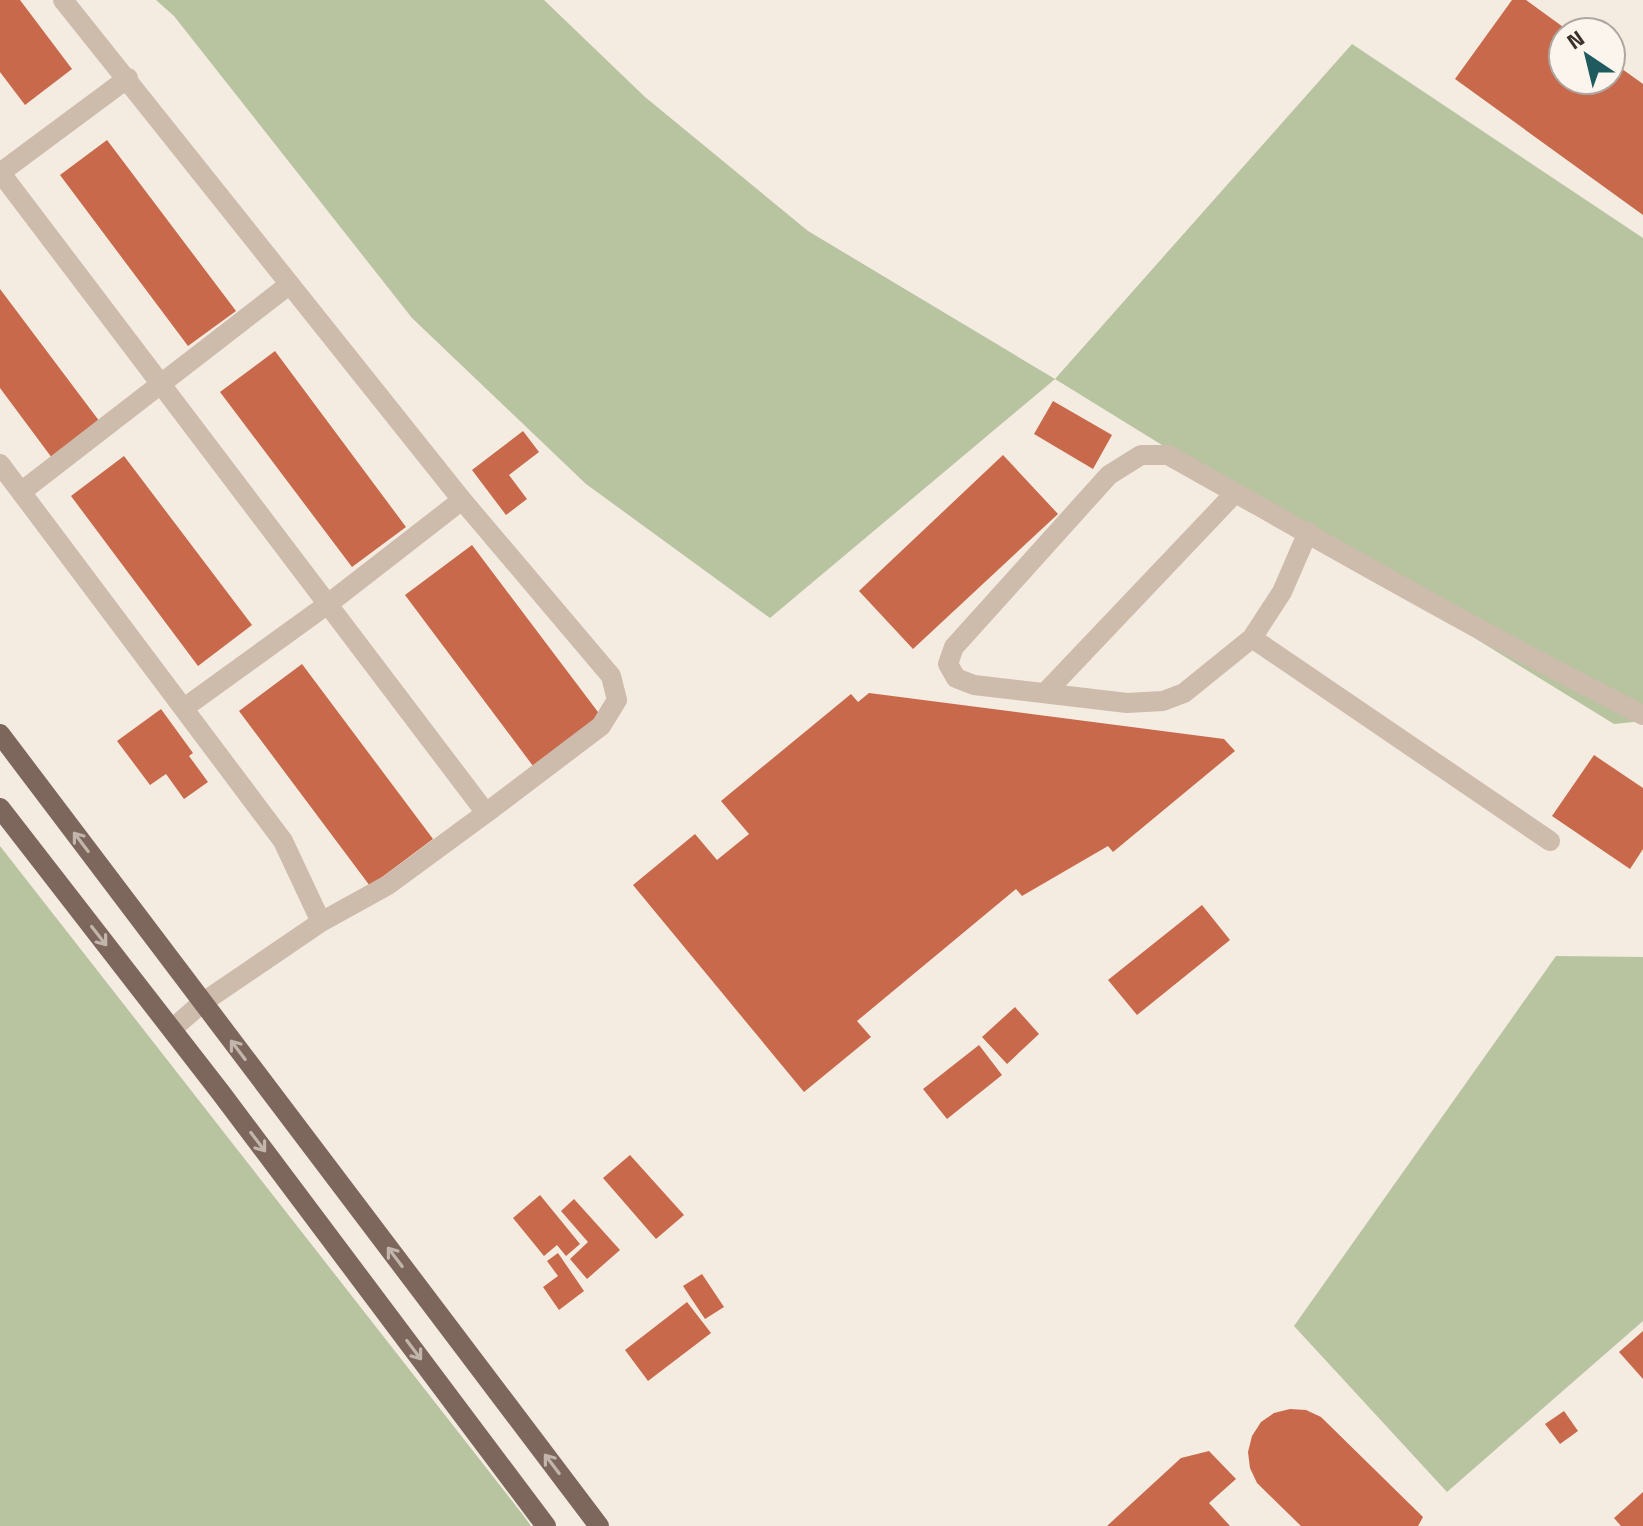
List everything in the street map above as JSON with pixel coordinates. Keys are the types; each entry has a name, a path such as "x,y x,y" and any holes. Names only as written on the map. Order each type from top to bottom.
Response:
{"main road":[{"path":"0,734 599,1526"},
{"path":"0,808 172,1029 546,1526"}],"lane":[{"path":"63,0 462,500 611,676 617,700 601,726 486,813 388,885 321,922 202,1003 172,1029"},
{"path":"128,78 0,172 486,813"},
{"path":"21,492 290,284"},
{"path":"1308,532 1282,592 1252,638 1184,693 1163,701 1127,703 974,685 956,678 948,664 954,647 1109,475 1141,455 1168,455 1308,532 1550,668 1643,715"},
{"path":"0,464 283,841 321,922"},
{"path":"1045,693 1235,493"},
{"path":"184,708 328,604 462,500"},
{"path":"1252,638 1550,841"}],"green space":[{"path":"156,0 544,0 645,97 808,231 1055,379 770,618 586,484 412,318 174,16"},
{"path":"1352,44 1643,238 1643,721 1614,724 1055,379"},
{"path":"0,846 523,1515 531,1526 0,1526"},
{"path":"1556,956 1643,957 1643,1321 1447,1492 1294,1326"}],"building":[{"path":"0,0 20,0 72,69 25,105 0,72"},
{"path":"1512,0 1526,0 1548,16 1547,96 1627,96 1627,72 1643,84 1643,215 1455,79"},
{"path":"107,140 236,311 188,346 60,175"},
{"path":"0,289 103,426 55,462 0,388"},
{"path":"275,351 406,527 352,567 220,392"},
{"path":"1053,401 1112,435 1093,469 1034,434"},
{"path":"523,431 539,452 509,475 527,499 506,515 472,470"},
{"path":"1003,455 1058,514 913,649 859,591"},
{"path":"124,456 252,625 198,666 71,496"},
{"path":"472,545 604,720 536,770 405,595"},
{"path":"302,664 433,839 370,886 239,711"},
{"path":"869,693 1224,739 1235,751 1113,852 1108,846 1022,896 1016,889 857,1021 871,1037 804,1092 633,885 695,834 717,860 749,834 721,801 851,694 858,702"},
{"path":"161,709 193,753 189,756 208,782 184,799 166,774 150,785 117,741"},
{"path":"1594,755 1643,788 1643,849 1630,869 1552,816"},
{"path":"1202,905 1230,940 1137,1015 1108,980"},
{"path":"1015,1007 1039,1034 1007,1064 982,1037"},
{"path":"979,1045 1002,1075 947,1119 923,1089"},
{"path":"630,1155 684,1215 656,1239 603,1178"},
{"path":"540,1195 580,1244 566,1256 557,1245 544,1256 513,1218"},
{"path":"574,1199 620,1250 587,1279 570,1259 588,1242 561,1211"},
{"path":"558,1253 584,1291 559,1310 543,1287 558,1276 547,1261"},
{"path":"702,1274 724,1307 705,1319 683,1286"},
{"path":"687,1302 711,1333 648,1381 625,1350"},
{"path":"1643,1331 1643,1379 1619,1352"},
{"path":"1290,1409 1306,1410 1321,1417 1423,1517 1418,1526 1301,1526 1257,1483 1250,1468 1248,1452 1252,1436 1261,1422 1274,1413"},
{"path":"1564,1411 1578,1431 1560,1444 1545,1424"},
{"path":"1209,1451 1236,1479 1209,1503 1230,1526 1107,1526 1181,1458"},
{"path":"1643,1492 1643,1526 1621,1526 1614,1518"}]}
